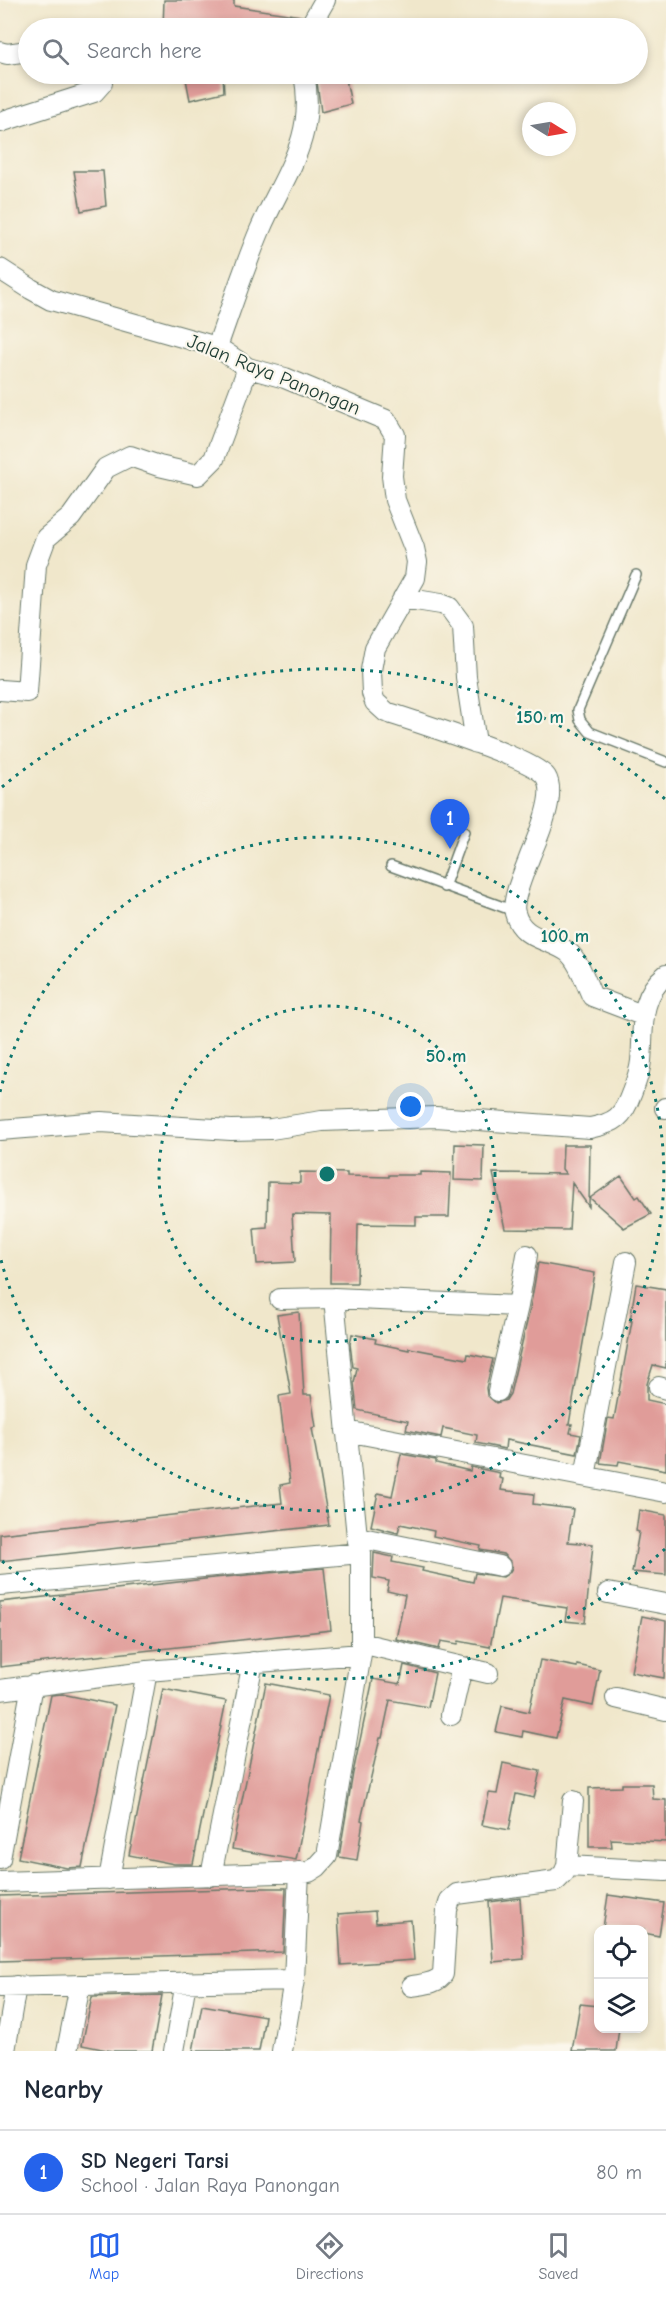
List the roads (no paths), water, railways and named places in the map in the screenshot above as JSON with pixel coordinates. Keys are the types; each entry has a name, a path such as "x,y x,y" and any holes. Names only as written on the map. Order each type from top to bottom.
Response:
{"street":[{"path":"315,18 325,0"},
{"path":"0,52 7,54 18,52"},
{"path":"0,122 94,92 102,84"},
{"path":"218,347 261,229 292,169 304,130 308,91 306,84"},
{"name":"Jalan Raya Panongan","path":"0,269 31,290 51,300 218,347 248,368 285,378 386,420 395,435 393,476 395,500 414,548 417,562 415,578 375,648 371,670 372,693 375,702 386,712 476,743 533,766 546,777 549,794 544,821 518,890 514,911"},
{"path":"0,690 27,692 36,565 46,538 71,517 106,468 130,456 159,466 198,475 213,459 248,368"},
{"path":"403,598 441,603 449,607 463,626 466,677 476,743"},
{"path":"514,911 524,929 533,936 551,942 569,953 592,996 642,1015"},
{"path":"0,1131 101,1122 231,1130 261,1129 322,1121 436,1117 590,1128 611,1122 626,1110 640,1068 642,1015 658,981 666,975"},
{"path":"498,1391 518,1306 527,1255"},
{"path":"585,1476 626,1262"},
{"path":"280,1299 334,1298 518,1306"},
{"path":"0,1882 309,1872 322,1863 327,1856 361,1649 359,1545 334,1298"},
{"path":"346,1431 666,1492"},
{"path":"0,1585 359,1545 500,1566"},
{"path":"608,1593 666,1604"},
{"path":"0,1690 147,1671 253,1662 361,1649 488,1673"},
{"path":"211,1876 253,1662"},
{"path":"451,1715 462,1668"},
{"path":"109,1879 147,1671"},
{"path":"0,1859 32,1685"},
{"path":"616,1698 666,1710"},
{"path":"412,1986 435,1982 443,1974 447,1910 450,1900 457,1894 556,1881 561,1877 567,1866 573,1802"},
{"path":"567,1866 666,1871"},
{"path":"282,2051 294,1980 298,1872"},
{"path":"5,2051 8,1986 294,1980"},
{"path":"174,2051 186,1982"},
{"path":"67,2051 80,1985"}],"lane":[{"path":"636,575 578,710 580,720 590,732 666,762"},
{"path":"444,886 464,832"},
{"path":"391,866 514,911"}],"place":[{"name":"SD Negeri Tarsi","path":"450,849"}]}
